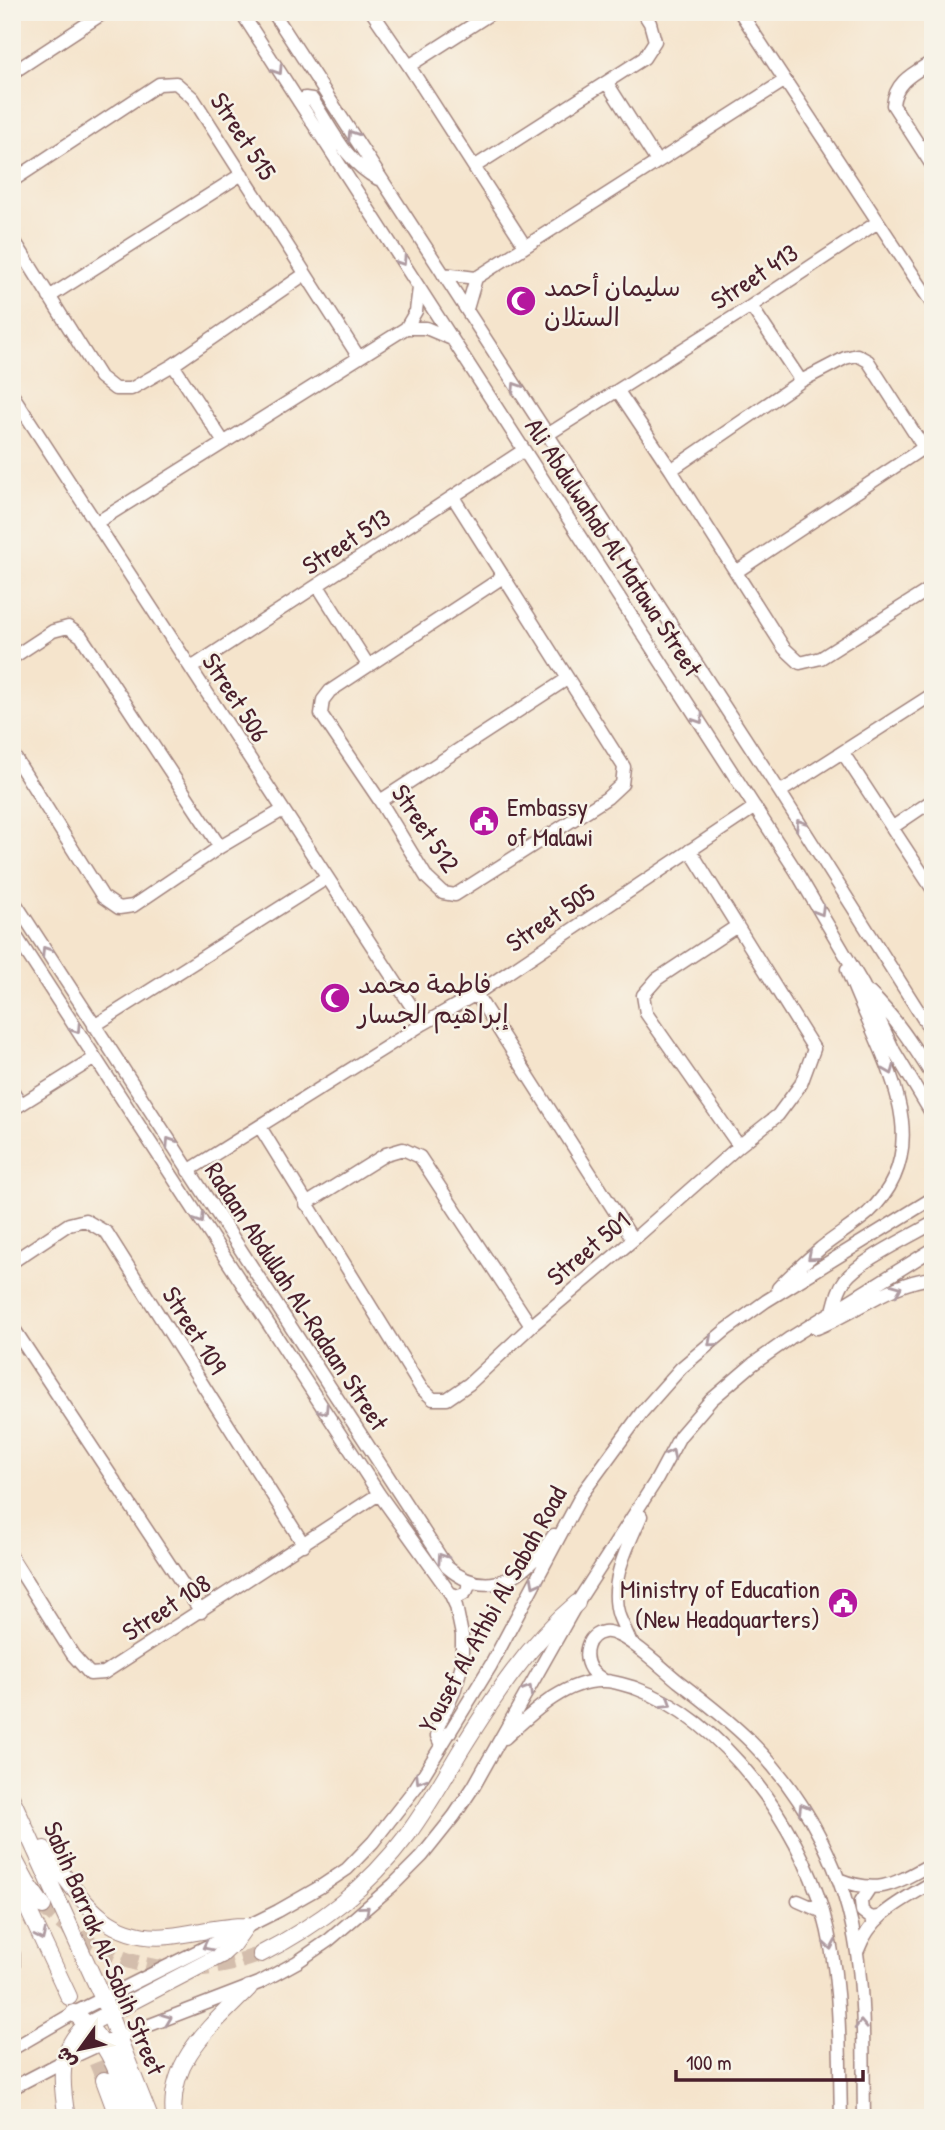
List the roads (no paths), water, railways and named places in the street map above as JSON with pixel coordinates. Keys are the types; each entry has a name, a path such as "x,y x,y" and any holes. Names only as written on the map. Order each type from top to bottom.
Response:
{"main road":[{"path":"261,1954 328,1915 382,1866 421,1815 517,1665 545,1632 577,1603"},
{"name":"Sabih Barrak Al-Sabih Street","path":"12,1799 120,2037 150,2118"},
{"path":"25,1825 80,1900 112,1924 132,1932 160,1936 246,1926"},
{"path":"12,1855 43,1906"},
{"name":"Sabih Barrak Al-Sabih Street","path":"12,1875 69,1997"},
{"path":"67,2118 62,2084 64,2061 73,2038 106,2006 220,1955 233,1944 246,1926"},
{"path":"12,1955 12,1995"},
{"path":"174,2118 176,2081 192,2047 207,2028 249,1988"},
{"path":"74,2013 103,2043 116,2068 135,2118"},
{"path":"104,2080 118,2118"}],"street":[{"path":"12,73 105,12"},
{"name":"Ali Abdulwahab Al Matawa Street","path":"241,12 755,807 837,939 863,985 894,1051 933,1116"},
{"name":"Ali Abdulwahab Al Matawa Street","path":"273,12 780,792 933,1034"},
{"path":"372,12 525,246"},
{"path":"409,66 493,12"},
{"path":"474,166 644,58 655,41 650,23 643,12"},
{"path":"740,12 933,305"},
{"path":"933,61 901,82 894,94 892,105 933,167"},
{"path":"443,274 476,278 784,80"},
{"name":"Street 515","path":"12,181 159,84 176,83 193,98 358,356"},
{"path":"607,83 656,160"},
{"path":"299,102 305,98 312,99 350,156 364,170 381,180"},
{"path":"49,297 242,174"},
{"name":"Street 413","path":"547,435 878,222"},
{"path":"12,237 100,377 115,389 131,389 173,365 305,274"},
{"path":"467,309 476,278"},
{"path":"96,523 406,328 416,311 419,288"},
{"path":"751,306 801,381"},
{"path":"406,328 426,328 453,340"},
{"path":"671,470 801,381 845,358 857,355 868,361 933,462"},
{"path":"173,365 223,441"},
{"path":"618,391 784,648 800,663 821,658 933,587"},
{"name":"Street 506","path":"12,394 422,1024"},
{"path":"736,572 923,448"},
{"name":"Street 513","path":"191,668 524,450"},
{"name":"Street 512","path":"453,497 624,767 622,784 607,798 455,895 443,893 427,878 321,714 323,700 330,691 368,665 503,577"},
{"path":"318,586 368,665"},
{"path":"12,658 53,631 68,627 81,636 220,847"},
{"path":"380,802 567,679"},
{"path":"780,792 933,694"},
{"path":"12,753 103,897 119,908 133,906 220,847 283,810"},
{"path":"843,753 933,890"},
{"path":"893,827 933,800"},
{"name":"Street 505","path":"188,1171 422,1024 476,994 755,807"},
{"name":"Street 501","path":"260,1127 421,1388 433,1399 447,1399 469,1384 531,1326 778,1115 801,1084 814,1049 690,850"},
{"path":"94,1026 327,878"},
{"name":"Radaan Abdullah Al-Radaan Street","path":"14,903 447,1567 467,1580"},
{"path":"737,926 657,979 643,995 646,1013 739,1146"},
{"name":"Radaan Abdullah Al-Radaan Street","path":"12,930 379,1494 450,1593 460,1620 463,1649 459,1678 438,1727 442,1745"},
{"path":"766,1301 793,1272 867,1214 884,1197 904,1156 906,1129 902,1102 856,995 837,939"},
{"path":"890,964 933,1021"},
{"path":"863,985 894,1019 933,1077"},
{"path":"476,994 633,1240"},
{"path":"12,1090 17,1107 94,1058"},
{"path":"306,1204 386,1154 402,1149 420,1157 531,1326"},
{"name":"Yousef Al Athbi Al Sabah Road","path":"246,1926 299,1899 347,1869 395,1815 491,1665 582,1494 642,1412 681,1368 766,1301 933,1198"},
{"name":"Street 109","path":"12,1262 69,1224 85,1220 107,1233 304,1545"},
{"path":"833,1311 845,1280 857,1269 933,1223"},
{"path":"630,1641 618,1614 616,1582 627,1548 657,1479 680,1436 712,1399 753,1364 933,1249"},
{"path":"790,1338 833,1322 894,1290 933,1278"},
{"path":"260,1310 273,1302"},
{"path":"12,1326 201,1612"},
{"path":"12,2088 103,2043 249,1988 297,1962 329,1940 393,1885 422,1856 454,1816 545,1663 577,1603 657,1479"},
{"name":"Street 108","path":"12,1558 74,1656 90,1674 104,1673 379,1494"},
{"path":"450,1593 458,1596 466,1593 467,1580 491,1584 507,1581 523,1570 550,1541 582,1494"},
{"path":"841,2118 838,2014 831,1944 812,1879 794,1841 763,1793 733,1756 683,1713 654,1695 603,1680 592,1671 586,1659 587,1646 592,1637 602,1632 612,1632 630,1641 729,1721 777,1771 814,1826 838,1879 857,1952 864,2118"},
{"path":"494,1747 526,1719 573,1686 603,1680"},
{"path":"838,1879 869,1889 879,1888 933,1863"},
{"path":"857,1952 863,1935 878,1917 933,1882"},
{"path":"869,1889 861,1901 863,1911 871,1918 878,1917"},
{"path":"798,1901 823,1912"},
{"path":"12,2049 74,2013 106,2006"}],"tunnel":[{"path":"43,1906 92,1944 118,1957 144,1965 172,1969 201,1968 261,1954"},
{"path":"78,2018 104,2080"}],"place":[{"name":"سليمان أحمد الستلان","path":"521,301"},
{"name":"Embassy of Malawi","path":"484,821"},
{"name":"فاطمة محمد إبراهيم الجسار","path":"335,998"},
{"name":"Ministry of Education (New Headquarters)","path":"843,1603"}]}
